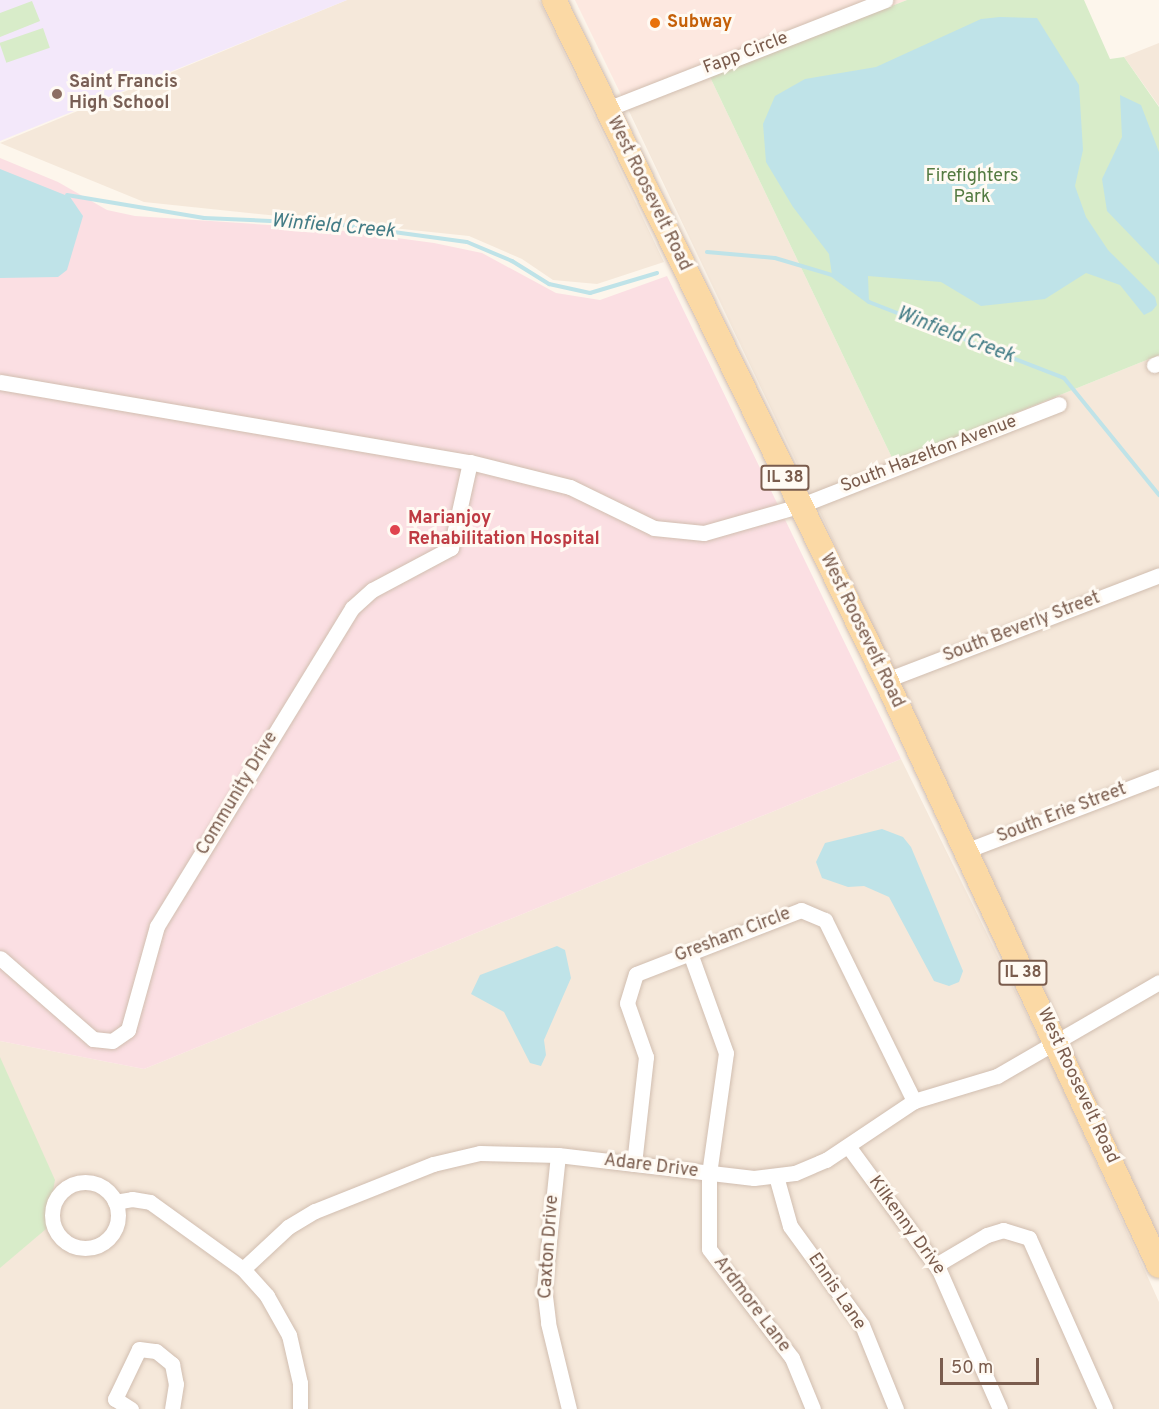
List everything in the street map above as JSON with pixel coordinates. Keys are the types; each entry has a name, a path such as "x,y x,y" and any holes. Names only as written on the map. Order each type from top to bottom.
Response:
{"main road":[{"name":"West Roosevelt Road","path":"554,0 799,506 886,680 1159,1266"}],"street":[{"name":"Fapp Circle","path":"607,109 885,0"},
{"path":"0,382 470,462 570,488 654,528 704,533 799,506"},
{"name":"South Hazelton Avenue","path":"799,506 1059,404"},
{"name":"Community Drive","path":"0,958 93,1039 112,1041 128,1030 157,926 352,608 372,590 451,548 470,462"},
{"name":"South Beverly Street","path":"886,680 1159,575"},
{"name":"South Erie Street","path":"965,851 1159,777"},
{"name":"Gresham Circle","path":"634,1164 646,1057 627,1003 630,987 636,974 801,909 825,920 914,1101"},
{"name":"Ardmore Lane","path":"690,953 726,1053 709,1174 709,1249 792,1359 813,1409"},
{"name":"Adare Drive","path":"243,1269 274,1239 307,1215 433,1164 480,1153 558,1155 709,1174 776,1176 817,1165 848,1146 878,1122 914,1101 997,1076 1159,982"},
{"name":"Kilkenny Drive","path":"848,1146 936,1265 1000,1409"},
{"name":"Caxton Drive","path":"558,1155 544,1288 548,1323 569,1409"},
{"name":"Ennis Lane","path":"776,1176 790,1226 862,1325 896,1409"},
{"path":"97,1184 115,1202 116,1228 99,1246 73,1247 54,1229 54,1203 71,1185 97,1184"},
{"path":"115,1202 132,1199 150,1202 243,1269 267,1296 289,1335 300,1383 300,1409"},
{"path":"936,1265 995,1232 1016,1231 1029,1238 1106,1409"},
{"path":"131,1409 115,1399 139,1349 156,1351 172,1364 176,1384 172,1409"}],"shaded area":[{"name":"Saint Francis High School","path":"0,0 347,0 0,141"},
{"path":"347,0 539,0 664,262 597,284 553,280 522,259 469,236 144,202 0,143"},
{"path":"575,0 907,0 628,109"},
{"path":"1159,43 1159,106 1124,57"},
{"path":"710,77 894,462 1159,355 1159,1245 812,495 628,109"},
{"name":"Marianjoy Rehabilitation Hospital","path":"0,158 58,182 107,210 135,216 330,229 434,243 482,253 556,293 600,300 667,276 901,759 144,1069 0,1041"},
{"path":"901,759 1057,1076 1159,1302 1159,1409 0,1409 0,1041 144,1069"}],"green space":[{"name":"Firefighters Park","path":"907,0 1084,0 1110,59 1124,57 1159,107 1159,355 894,462 710,77"},
{"path":"32,1 40,21 0,37 0,13"},
{"path":"43,28 50,48 6,63 0,43"},
{"path":"0,1057 55,1180 46,1229 0,1268"}],"water":[{"path":"1037,18 1079,85 1083,150 1075,186 1086,217 1108,250 1155,297 1157,305 1144,315 1120,285 1086,273 1045,299 981,306 941,282 868,276 869,302 832,275 829,254 793,207 766,162 763,124 775,96 805,79 876,67 981,19"},
{"path":"1120,95 1141,105 1159,152 1159,265 1107,211 1102,179 1122,137"},
{"path":"0,169 70,197 83,216 67,270 58,277 0,278"},
{"path":"882,829 903,837 911,847 963,971 959,982 949,986 934,981 889,897 864,886 848,887 822,878 816,862 825,843"},
{"path":"557,946 565,950 571,978 544,1040 546,1055 541,1066 530,1063 504,1012 471,994 480,975"}],"waterway":[{"name":"Winfield Creek","path":"67,195 204,218 335,224 467,242 512,261 549,284 590,293 657,273"},
{"name":"Winfield Creek","path":"707,252 775,258 832,275 869,302 1064,378 1159,495"}],"place":[{"name":"Subway","path":"655,23"},
{"name":"Saint Francis High School","path":"57,94"},
{"name":"Marianjoy Rehabilitation Hospital","path":"395,530"}]}
